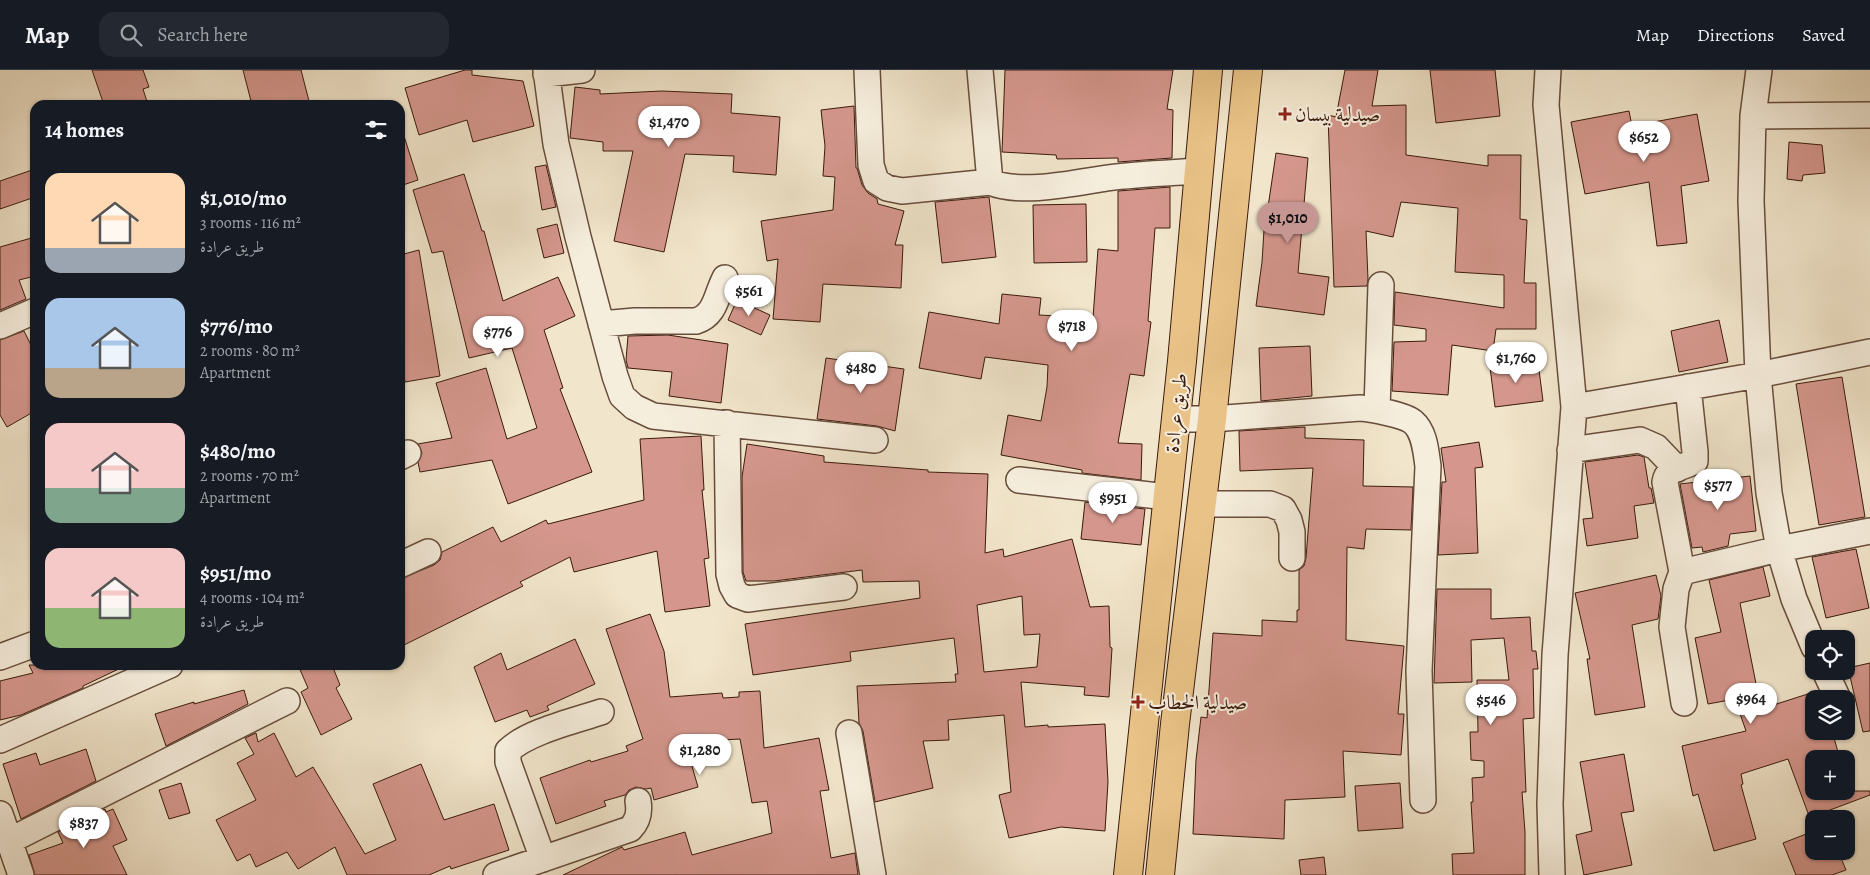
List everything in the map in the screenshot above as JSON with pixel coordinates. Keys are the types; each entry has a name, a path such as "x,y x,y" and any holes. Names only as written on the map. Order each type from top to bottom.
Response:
{"main road":[{"name":"طريق عرادة","path":"1128,875 1182,361 1208,70"},
{"path":"1160,875 1177,706 1212,419 1248,70"},
{"path":"1182,361 1218,362"}],"street":[{"path":"582,70 546,72 556,144 600,324 622,396 634,408 653,416 874,440"},
{"path":"867,70 872,165 876,181 887,188 902,191 990,182 1003,186 1066,186 1108,178 1199,171"},
{"path":"980,70 990,182"},
{"path":"1548,70 1546,105 1574,407 1556,655 1550,804 1552,875"},
{"path":"1759,70 1753,116 1751,201 1758,375 1769,493 1779,550 1794,599 1807,630"},
{"path":"1753,116 1870,115"},
{"path":"600,324 635,321 696,321 702,319 709,316 725,278"},
{"path":"1377,409 1381,285"},
{"path":"0,326 30,313"},
{"path":"1574,407 1758,375 1870,352"},
{"path":"1684,703 1672,627 1676,589 1682,572 1665,482 1666,476 1670,472 1695,460 1688,387"},
{"path":"1176,419 1212,419 1360,408 1377,409 1413,421 1420,431 1428,466 1419,670 1423,800"},
{"path":"727,423 729,574 737,595 748,599 844,587"},
{"path":"1570,450 1640,440 1656,447 1677,469"},
{"path":"1019,480 1167,497"},
{"path":"1202,504 1270,504 1283,509 1290,520 1292,558"},
{"path":"1682,572 1870,531"},
{"path":"405,562 428,552"},
{"path":"0,657 30,646"},
{"path":"0,740 159,670"},
{"path":"10,841 287,701"},
{"path":"543,859 508,762 508,751 515,744 527,738 601,712"},
{"path":"849,733 872,875"},
{"path":"496,875 630,830 636,823 640,812 638,802"},
{"path":"0,814 21,875"}],"building":[{"path":"92,70 143,70 149,87 143,89 146,100 102,100"},
{"path":"243,70 301,70 309,100 251,100"},
{"path":"465,70 472,70 472,75 523,81 534,126 473,142 467,120 419,135 405,88"},
{"path":"1005,70 1173,70 1167,109 1173,110 1172,158 1118,162 1118,158 1057,159 1056,155 1002,152"},
{"path":"1345,70 1378,70 1372,106 1406,105 1406,155 1488,166 1488,155 1521,155 1520,219 1527,220 1524,283 1536,283 1536,329 1496,329 1493,351 1452,345 1448,395 1392,391 1394,342 1426,341 1426,329 1394,325 1395,292 1504,308 1504,275 1455,272 1458,208 1401,202 1393,237 1366,231 1367,286 1334,287 1328,115 1336,117"},
{"path":"1430,70 1495,70 1500,116 1436,123"},
{"path":"575,87 600,90 600,94 662,91 732,94 731,113 780,117 776,175 733,172 734,156 685,154 664,252 614,241 633,151 603,151 603,142 570,138"},
{"path":"854,106 856,168 862,185 868,193 877,199 878,204 904,211 895,245 903,245 901,288 823,284 820,322 773,319 778,259 767,261 761,221 833,210 835,177 823,176 825,146 821,110"},
{"path":"1629,111 1632,126 1697,114 1709,181 1681,186 1687,243 1657,246 1649,182 1585,194 1571,122"},
{"path":"405,139 418,180 405,184"},
{"path":"1789,142 1822,145 1825,173 1803,175 1802,181 1787,179"},
{"path":"1276,153 1308,158 1298,273 1329,277 1324,315 1256,306 1262,262 1265,214 1267,214"},
{"path":"546,165 556,207 542,210 535,167"},
{"path":"30,171 30,199 0,209 0,181"},
{"path":"464,174 482,231 484,231 503,301 558,277 575,316 544,330 563,388 560,389 592,472 508,504 492,460 420,472 418,462 422,453 418,444 452,438 436,383 486,368 507,439 537,428 512,348 469,358 443,251 432,253 413,190"},
{"path":"1170,187 1170,228 1155,228 1148,321 1151,322 1144,376 1130,374 1118,443 1142,444 1141,480 1082,473 1082,470 1001,455 1008,415 1041,421 1047,387 1048,365 985,357 981,379 919,368 929,312 999,324 1002,294 1041,298 1039,315 1093,318 1098,249 1118,251 1118,191"},
{"path":"989,197 996,257 942,263 935,202"},
{"path":"1086,204 1087,262 1034,263 1033,205"},
{"path":"557,224 564,253 544,258 537,229"},
{"path":"30,238 30,277 19,280 26,299 0,310 0,247"},
{"path":"419,250 440,376 405,382 405,254"},
{"path":"737,300 770,315 761,335 728,320"},
{"path":"1719,320 1728,362 1679,372 1671,331"},
{"path":"24,331 30,343 30,414 7,427 0,415 0,340"},
{"path":"668,335 728,344 721,403 669,396 672,372 628,368 626,360 628,336"},
{"path":"1310,346 1312,396 1261,401 1259,348"},
{"path":"826,358 904,369 895,431 877,426 817,419"},
{"path":"1538,362 1543,401 1495,407 1490,367"},
{"path":"1842,377 1865,517 1819,525 1796,384"},
{"path":"1305,427 1305,438 1364,440 1363,486 1413,487 1411,530 1366,529 1364,549 1347,547 1346,640 1404,646 1398,714 1404,714 1401,755 1343,751 1345,797 1285,800 1284,839 1193,834 1196,760 1201,717 1207,718 1213,633 1262,636 1262,620 1297,622 1297,610 1299,610 1299,570 1304,566 1306,558 1313,468 1240,471 1239,431"},
{"path":"701,436 704,490 702,490 709,558 704,559 710,606 665,612 657,551 574,572 570,557 520,582 523,586 405,645 405,577 434,565 440,560 442,552 493,527 501,542 546,520 548,524 644,500 640,439"},
{"path":"1479,442 1483,467 1475,468 1478,553 1438,555 1442,482 1446,482 1441,448"},
{"path":"747,444 824,456 824,462 928,470 928,472 988,474 985,553 1003,549 1004,557 1072,539 1090,607 1109,606 1110,647 1112,648 1109,697 1084,695 1085,687 1021,682 1025,727 1105,724 1108,782 1105,831 1061,827 1009,838 999,795 1011,792 1004,715 948,720 949,740 923,741 933,788 875,802 863,731 859,723 857,686 956,682 955,674 958,674 954,638 850,652 851,661 753,675 745,624 920,598 919,581 863,582 862,570 774,581 746,581 743,572 742,477","holes":["1022,596 1024,635 1040,634 1037,667 984,672 977,605"]},
{"path":"1638,455 1644,457 1649,488 1651,488 1654,503 1634,506 1638,538 1587,546 1583,519 1593,518 1585,462"},
{"path":"1750,476 1756,531 1730,534 1728,546 1703,552 1702,547 1692,548 1680,484"},
{"path":"1085,502 1145,509 1141,545 1081,539"},
{"path":"1856,549 1869,608 1826,618 1812,557"},
{"path":"1763,567 1770,596 1740,603 1761,709 1805,695 1805,740 1835,740 1837,750 1805,750 1805,800 1855,800 1855,791 1870,791 1870,795 1830,810 1807,810 1788,759 1741,774 1743,784 1741,785 1756,839 1714,851 1698,794 1693,796 1682,746 1746,731 1735,699 1708,704 1695,638 1721,632 1709,580"},
{"path":"1656,575 1661,596 1658,619 1632,625 1645,707 1595,715 1587,659 1590,659 1575,593"},
{"path":"1437,589 1491,589 1491,619 1530,617 1532,651 1536,651 1538,669 1533,669 1534,718 1523,719 1526,792 1522,792 1525,832 1525,875 1453,875 1452,854 1474,853 1471,802 1473,802 1472,778 1484,777 1484,761 1471,760 1470,732 1478,732 1477,680 1509,680 1504,638 1471,640 1472,682 1434,683"},
{"path":"650,614 664,651 670,697 722,693 723,698 739,697 739,692 760,691 764,748 819,738 829,790 820,791 831,858 855,853 858,875 563,875 622,847 624,850 685,832 692,855 772,833 767,801 752,803 740,739 685,742 698,787 654,800 651,788 636,787 629,790 625,795 604,801 606,806 556,824 540,778 590,760 591,762 628,751 626,746 643,739 606,629"},
{"path":"575,639 595,684 547,706 549,710 530,717 527,710 495,722 474,667 501,653 507,670"},
{"path":"1870,663 1870,731 1863,732 1855,690 1853,690 1851,680 1855,680 1855,666"},
{"path":"32,670 117,670 83,686 83,688 21,715 0,720 0,681 33,673"},
{"path":"300,670 334,670 340,685 336,688 352,719 321,735 301,692 308,688"},
{"path":"244,690 248,704 166,746 155,714"},
{"path":"256,733 258,742 274,733 296,777 313,767 365,854 396,840 373,784 421,764 444,820 494,804 509,850 451,869 450,866 429,875 347,875 335,847 298,869 287,852 256,867 250,854 237,861 216,820 256,800 237,763 254,754 245,738"},
{"path":"86,749 96,781 21,819 3,764 36,753 40,765"},
{"path":"1624,754 1634,811 1621,813 1632,865 1584,875 1576,835 1592,831 1580,762"},
{"path":"181,783 190,813 169,819 159,790"},
{"path":"1400,783 1403,828 1358,831 1355,786"},
{"path":"105,809 106,812 113,809 127,840 113,846 127,875 35,875 29,855 63,843 58,832"},
{"path":"1805,834 1805,860 1842,860 1846,870 1832,875 1796,875 1783,843"},
{"path":"1324,857 1326,875 1301,875 1299,860"}],"place":[{"name":"صيدلية بيسان","path":"1285,114"},
{"name":"صيدلية الخطاب","path":"1138,702"}]}
